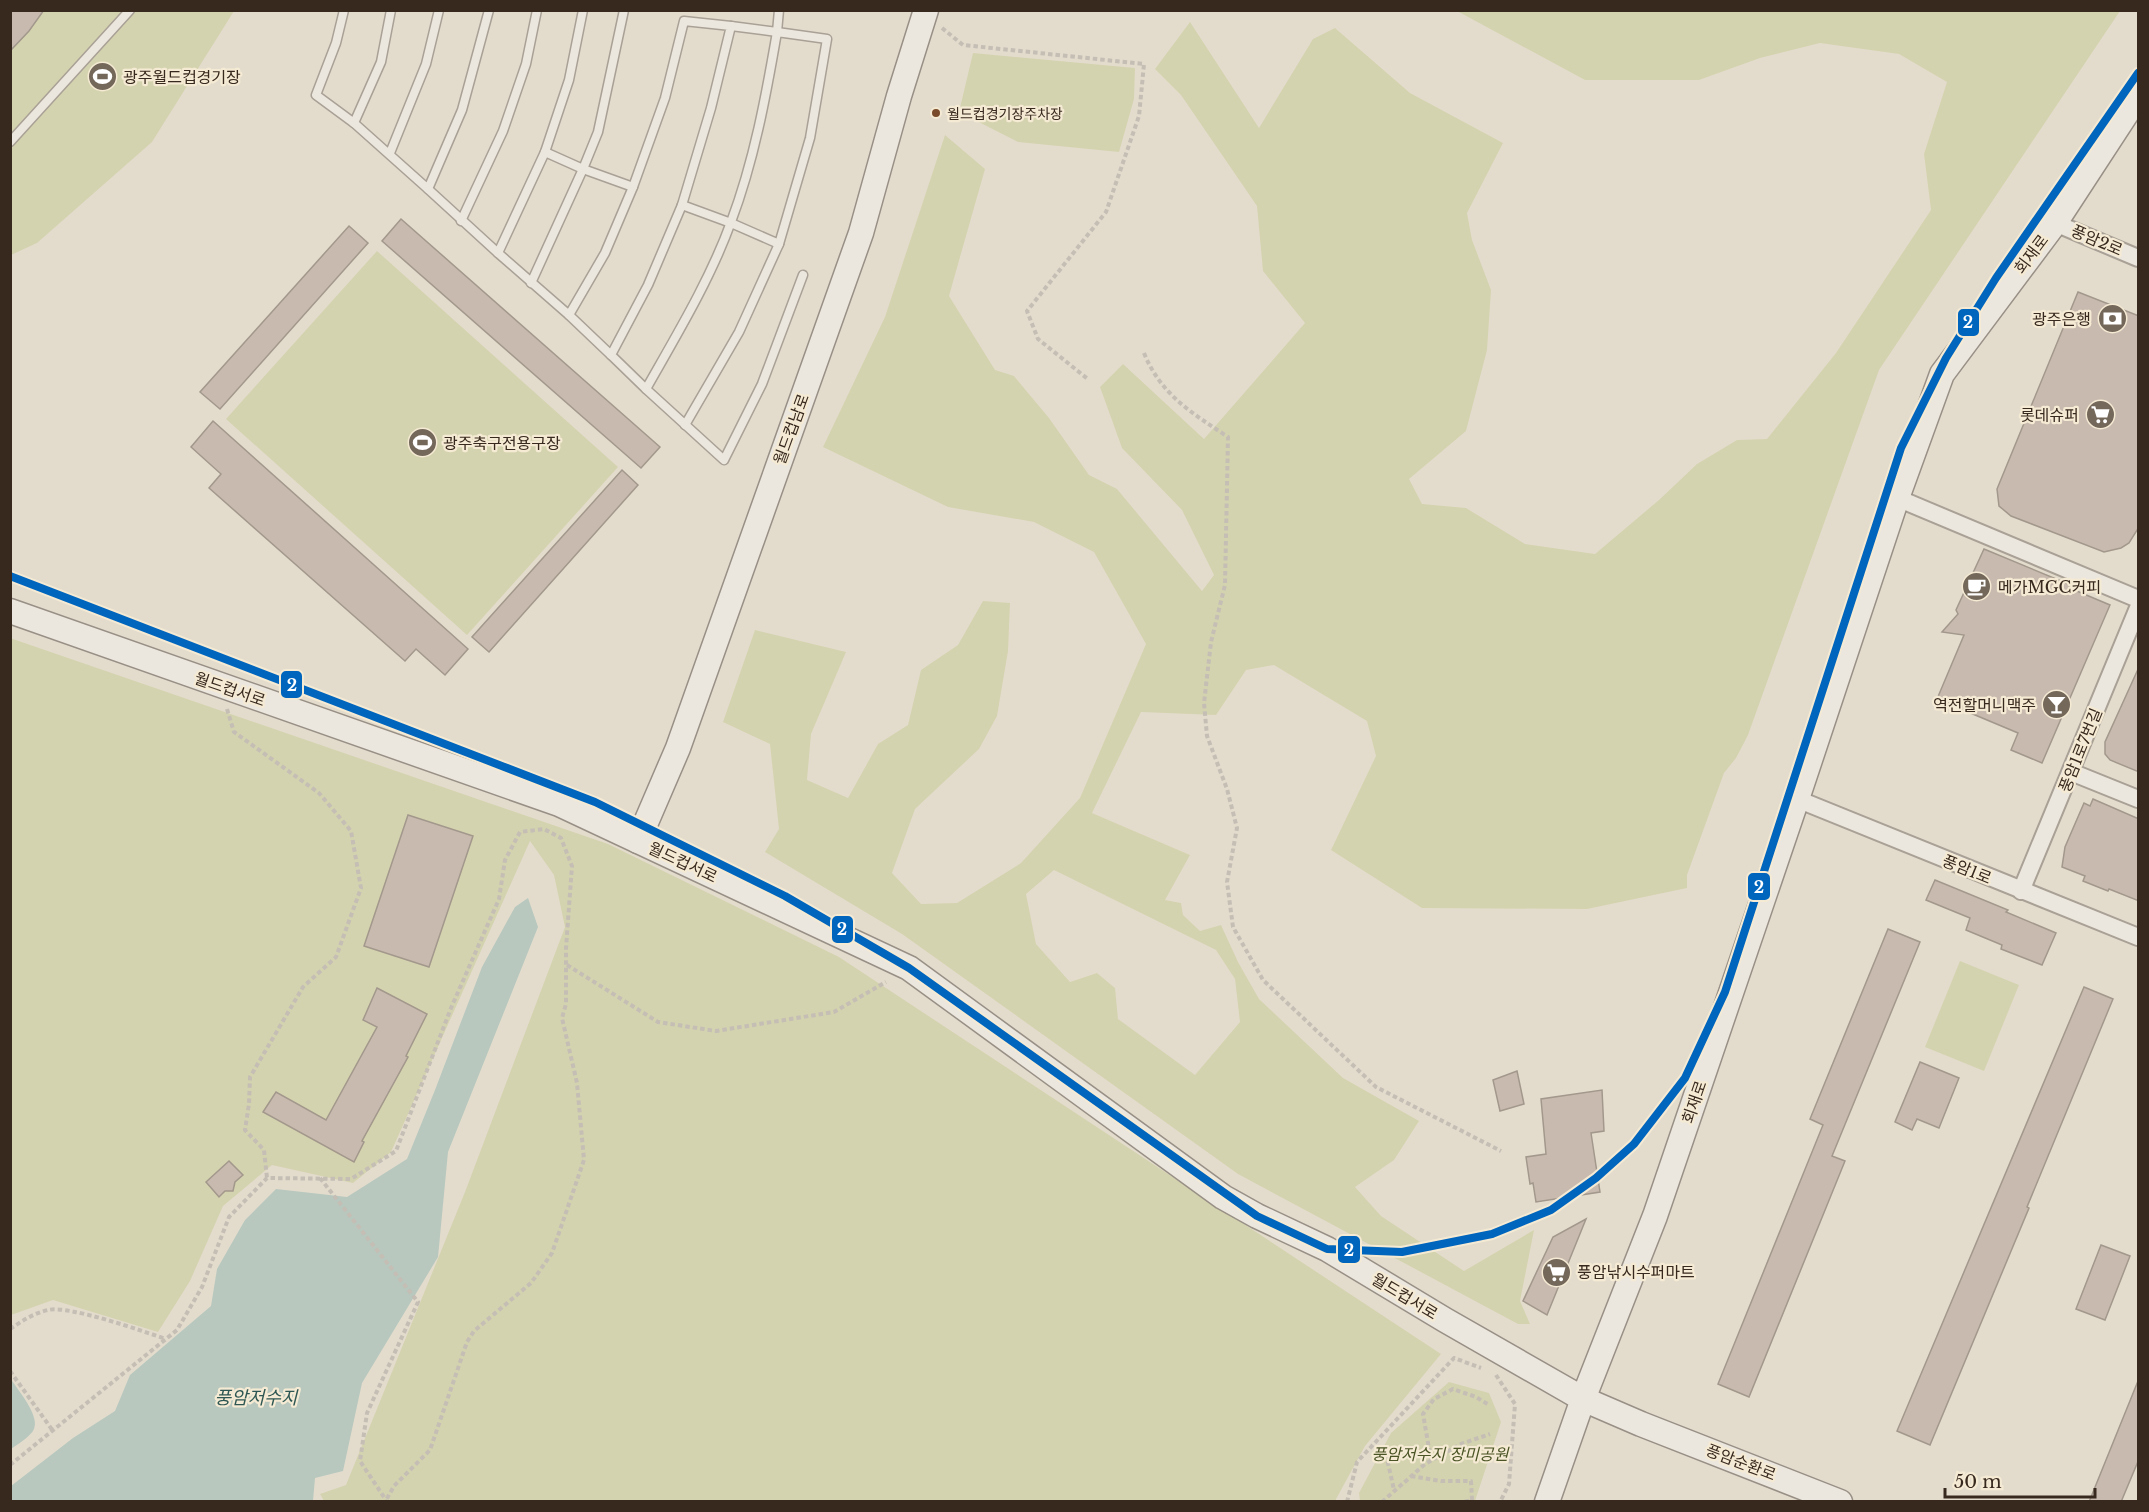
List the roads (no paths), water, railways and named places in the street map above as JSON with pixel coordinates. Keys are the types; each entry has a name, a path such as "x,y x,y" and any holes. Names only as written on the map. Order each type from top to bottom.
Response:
{"street":[{"name":"월드컵남로","path":"638,841 678,748 861,233 922,13"},
{"name":"회재로","path":"1547,1502 1583,1399 1655,1216 1897,498 1942,374 2055,223 2139,96"},
{"name":"풍암2로","path":"2055,223 2139,258"},
{"path":"1897,498 2139,599"},
{"name":"풍암1로7번길","path":"2021,891 2139,608"},
{"name":"월드컵서로","path":"10,610 219,686 559,804 909,968 1223,1197 1327,1249 1583,1399 1641,1424"},
{"path":"2071,772 2139,800"},
{"name":"풍암1로","path":"1797,799 2139,937"},
{"name":"풍암순환로","path":"1641,1424 1840,1502"}],"lane":[{"path":"10,142 130,10"},
{"path":"344,10 336,43 316,95 390,153 461,221 569,315 724,460 762,384 803,275"},
{"path":"354,123 381,62 391,10"},
{"path":"390,153 426,64 439,10"},
{"path":"428,189 462,110 489,10"},
{"path":"461,221 503,131 526,64 537,10"},
{"path":"498,254 544,152 569,80 583,10"},
{"path":"531,283 598,132 624,10"},
{"path":"646,389 692,309 731,223 761,122 779,10"},
{"path":"569,315 605,254 633,187 665,98 684,21 827,39 810,138 779,244 739,332 685,425"},
{"path":"611,356 648,285 682,205 711,108 731,26"},
{"path":"544,152 633,187"},
{"path":"682,205 779,244"}],"water":[{"name":"풍암저수지","path":"528,898 538,927 448,1152 438,1257 362,1383 343,1471 315,1478 313,1501 11,1501 11,1486 73,1438 115,1411 130,1375 211,1306 217,1269 245,1220 276,1189 347,1197 407,1159 482,967 515,907"},
{"path":"11,1379 32,1412 35,1425 28,1436 11,1449"}],"place":[{"name":"광주월드컵경기장","path":"102,77"},
{"name":"월드컵경기장주차장","path":"936,113"},
{"name":"광주은행","path":"2112,319"},
{"name":"롯데슈퍼","path":"2100,415"},
{"name":"광주축구전용구장","path":"422,443"},
{"name":"메가MGC커피","path":"1977,587"},
{"name":"역전할머니맥주","path":"2057,705"},
{"name":"풍암낚시수퍼마트","path":"1556,1272"}],"park label":[{"name":"풍암저수지 장미공원","path":"1440,1454"}]}
